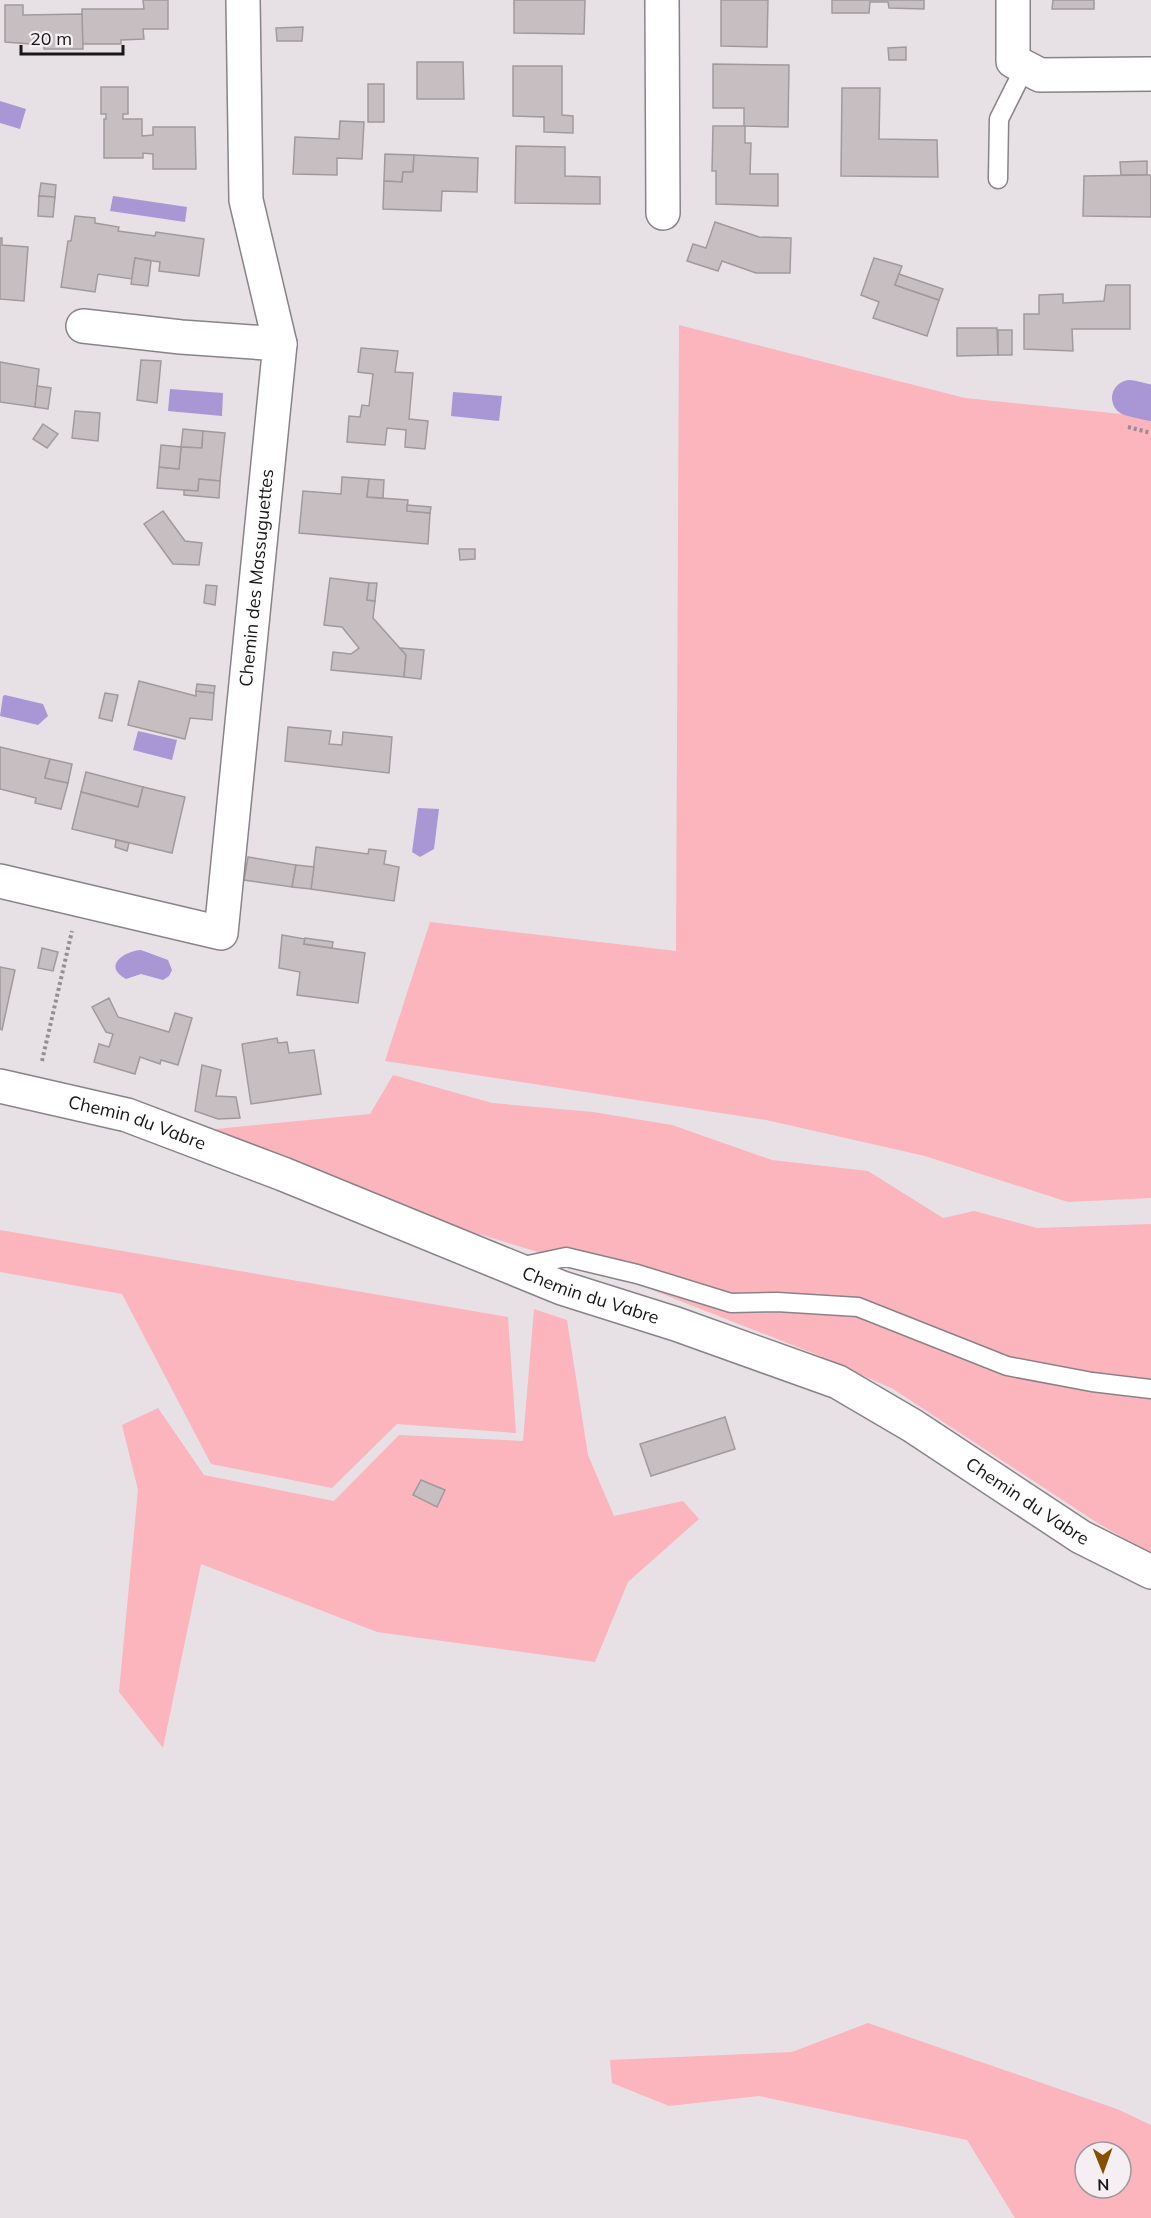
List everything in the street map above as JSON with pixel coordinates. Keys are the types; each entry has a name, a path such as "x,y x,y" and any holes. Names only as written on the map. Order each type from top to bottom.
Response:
{"street":[{"name":"Chemin des Massuguettes","path":"0,880 79,901 221,933 280,344 246,200 243,0"},
{"path":"662,0 663,213"},
{"path":"1013,0 1013,61 1040,75 1151,74"},
{"path":"83,326 181,337 280,344"},
{"name":"Chemin du Vabre","path":"0,1086 127,1115 283,1174 562,1288 676,1324 838,1382 913,1426 1081,1537 1151,1572"}],"lane":[{"path":"998,178 999,119 1025,67"},
{"path":"514,1268 566,1257 637,1274 731,1303 777,1302 858,1307 1007,1366 1092,1382 1151,1389"}],"path":[{"path":"1128,427 1151,433"},
{"path":"35,1094 79,901"}],"shaded area":[{"path":"0,101 26,109 20,129 0,123"},
{"path":"113,196 187,207 185,222 110,211"},
{"path":"679,325 965,398 1151,417 1151,1198 1068,1202 925,1156 766,1120 385,1061 430,922 676,951"},
{"path":"170,389 223,393 222,416 168,411"},
{"path":"453,392 502,396 499,421 451,416"},
{"path":"5,695 43,704 48,716 38,725 0,716"},
{"path":"138,731 177,740 172,760 133,750"},
{"path":"418,808 439,809 434,849 420,857 412,852"},
{"path":"141,950 168,960 172,970 169,976 163,980 141,974 126,979 119,974 116,969 118,960 128,953"},
{"path":"393,1075 492,1103 593,1112 672,1125 772,1160 868,1171 943,1218 974,1211 1037,1228 1151,1224 1151,1554 1096,1522 893,1389 815,1354 617,1276 442,1223 206,1130 370,1114"},
{"path":"0,1230 508,1317 516,1433 397,1424 332,1488 211,1464 122,1294 0,1272"},
{"path":"534,1309 567,1320 588,1455 614,1516 683,1501 699,1519 628,1582 595,1662 377,1632 201,1564 163,1748 119,1692 138,1490 122,1425 158,1408 204,1475 334,1501 399,1435 523,1441"},
{"path":"868,2023 1117,2109 1151,2125 1151,2218 1015,2218 967,2140 759,2096 669,2106 612,2083 610,2060 792,2052"}],"building":[{"path":"143,0 168,0 168,29 143,29 144,39 121,40 121,44 82,44 82,9 144,9"},
{"path":"514,0 585,0 584,34 514,33"},
{"path":"721,0 768,0 767,47 721,46"},
{"path":"832,0 924,0 924,9 889,8 888,2 870,2 869,13 832,13"},
{"path":"1053,0 1094,0 1094,9 1052,9"},
{"path":"5,5 23,5 23,15 82,14 83,49 44,49 44,45 5,42"},
{"path":"303,27 302,41 277,41 276,28"},
{"path":"906,47 906,60 889,60 888,48"},
{"path":"417,62 463,62 464,99 417,99"},
{"path":"713,64 789,65 788,127 744,126 744,108 713,108"},
{"path":"513,66 562,66 562,115 573,116 573,133 544,132 544,117 513,116"},
{"path":"368,84 384,84 384,122 368,122"},
{"path":"101,87 128,87 128,114 123,114 123,119 142,119 142,136 153,135 153,127 195,127 196,169 153,169 153,154 143,153 143,158 104,158 106,114 101,114"},
{"path":"842,88 880,88 879,139 937,140 938,177 841,176"},
{"path":"340,121 364,122 362,159 337,158 337,175 293,174 295,137 339,139"},
{"path":"713,126 745,126 745,143 751,143 750,174 778,174 778,206 716,204 716,171 712,171"},
{"path":"516,146 565,147 565,176 600,177 600,204 515,203"},
{"path":"385,154 414,155 413,172 403,172 402,182 384,181"},
{"path":"414,155 478,158 477,192 442,191 441,211 383,209 384,181 402,182 403,172 413,172"},
{"path":"1147,161 1147,175 1121,175 1120,162"},
{"path":"1151,175 1151,217 1083,216 1084,176"},
{"path":"41,183 56,185 55,197 39,196"},
{"path":"39,196 55,197 53,217 38,216"},
{"path":"75,216 95,218 95,223 119,227 118,231 155,236 156,232 204,239 199,276 159,271 160,262 135,258 132,279 98,274 95,292 61,287 68,241 71,241"},
{"path":"715,222 759,237 791,238 790,273 756,273 722,261 718,271 687,261 693,244 706,248"},
{"path":"0,238 2,238 2,245 28,247 24,301 0,299"},
{"path":"135,258 151,261 148,286 131,284"},
{"path":"874,258 902,266 895,285 939,300 927,336 873,318 879,302 861,295"},
{"path":"899,274 943,289 939,300 895,285"},
{"path":"1106,285 1130,285 1130,329 1072,329 1073,351 1024,349 1024,314 1039,314 1039,295 1063,294 1063,303 1104,301"},
{"path":"957,328 997,328 998,355 957,356"},
{"path":"998,330 1012,330 1012,355 998,355"},
{"path":"361,348 398,351 395,372 413,373 409,419 428,421 425,449 405,447 406,430 387,428 385,445 347,442 349,416 360,417 362,405 369,406 373,374 358,372"},
{"path":"141,360 161,361 157,403 137,400"},
{"path":"0,362 39,369 35,407 0,402"},
{"path":"37,386 51,388 48,409 35,407"},
{"path":"75,411 100,413 98,441 72,438"},
{"path":"43,424 58,434 47,448 33,439"},
{"path":"183,429 203,431 202,448 181,447"},
{"path":"203,431 225,433 220,481 199,479 198,491 157,488 159,467 179,469 181,447 202,448"},
{"path":"161,445 181,447 179,469 159,467"},
{"path":"342,477 369,479 367,497 408,500 407,511 430,513 428,544 299,533 303,491 341,494"},
{"path":"199,479 220,481 219,498 184,495 184,490 198,491"},
{"path":"369,479 384,480 383,498 367,497"},
{"path":"407,505 431,507 430,513 407,511"},
{"path":"163,511 185,541 202,543 199,565 173,564 144,524"},
{"path":"459,549 475,549 475,559 460,560"},
{"path":"330,578 369,583 367,600 375,601 373,618 406,655 404,677 331,670 333,652 351,654 359,648 342,627 324,625"},
{"path":"369,583 377,583 375,601 367,600"},
{"path":"206,585 217,586 215,605 204,603"},
{"path":"400,648 424,650 421,679 404,677 406,655"},
{"path":"139,681 196,696 196,691 214,693 212,720 190,718 185,739 128,725"},
{"path":"197,684 215,686 214,693 196,691"},
{"path":"105,693 118,695 112,721 99,718"},
{"path":"288,727 331,731 329,744 342,745 343,732 392,737 389,773 285,761"},
{"path":"0,747 50,759 45,778 68,783 61,809 35,803 36,798 0,789"},
{"path":"50,759 72,764 68,783 45,778"},
{"path":"86,772 143,787 138,807 81,792"},
{"path":"143,787 185,797 172,853 72,829 81,792 138,807"},
{"path":"116,840 129,843 127,851 115,847"},
{"path":"316,847 368,854 369,849 386,851 384,864 399,867 394,901 311,889"},
{"path":"248,857 296,865 292,887 244,880"},
{"path":"296,865 314,867 311,889 292,887"},
{"path":"282,935 305,939 304,944 365,953 358,1003 297,995 300,972 279,968"},
{"path":"305,938 333,942 332,948 304,944"},
{"path":"42,948 58,952 53,971 38,968"},
{"path":"0,967 15,970 2,1030 0,1029"},
{"path":"109,998 118,1017 169,1032 175,1013 192,1018 178,1065 161,1060 160,1064 140,1057 135,1074 94,1062 99,1044 109,1047 113,1034 106,1032 92,1007"},
{"path":"277,1038 278,1043 287,1042 289,1053 314,1050 321,1094 251,1104 242,1044"},
{"path":"202,1065 221,1070 216,1096 236,1097 240,1118 218,1119 195,1111"},
{"path":"725,1417 735,1449 651,1476 640,1444"},
{"path":"421,1480 445,1490 437,1507 413,1495"}],"waterway":[{"path":"1130,398 1151,403"}]}
